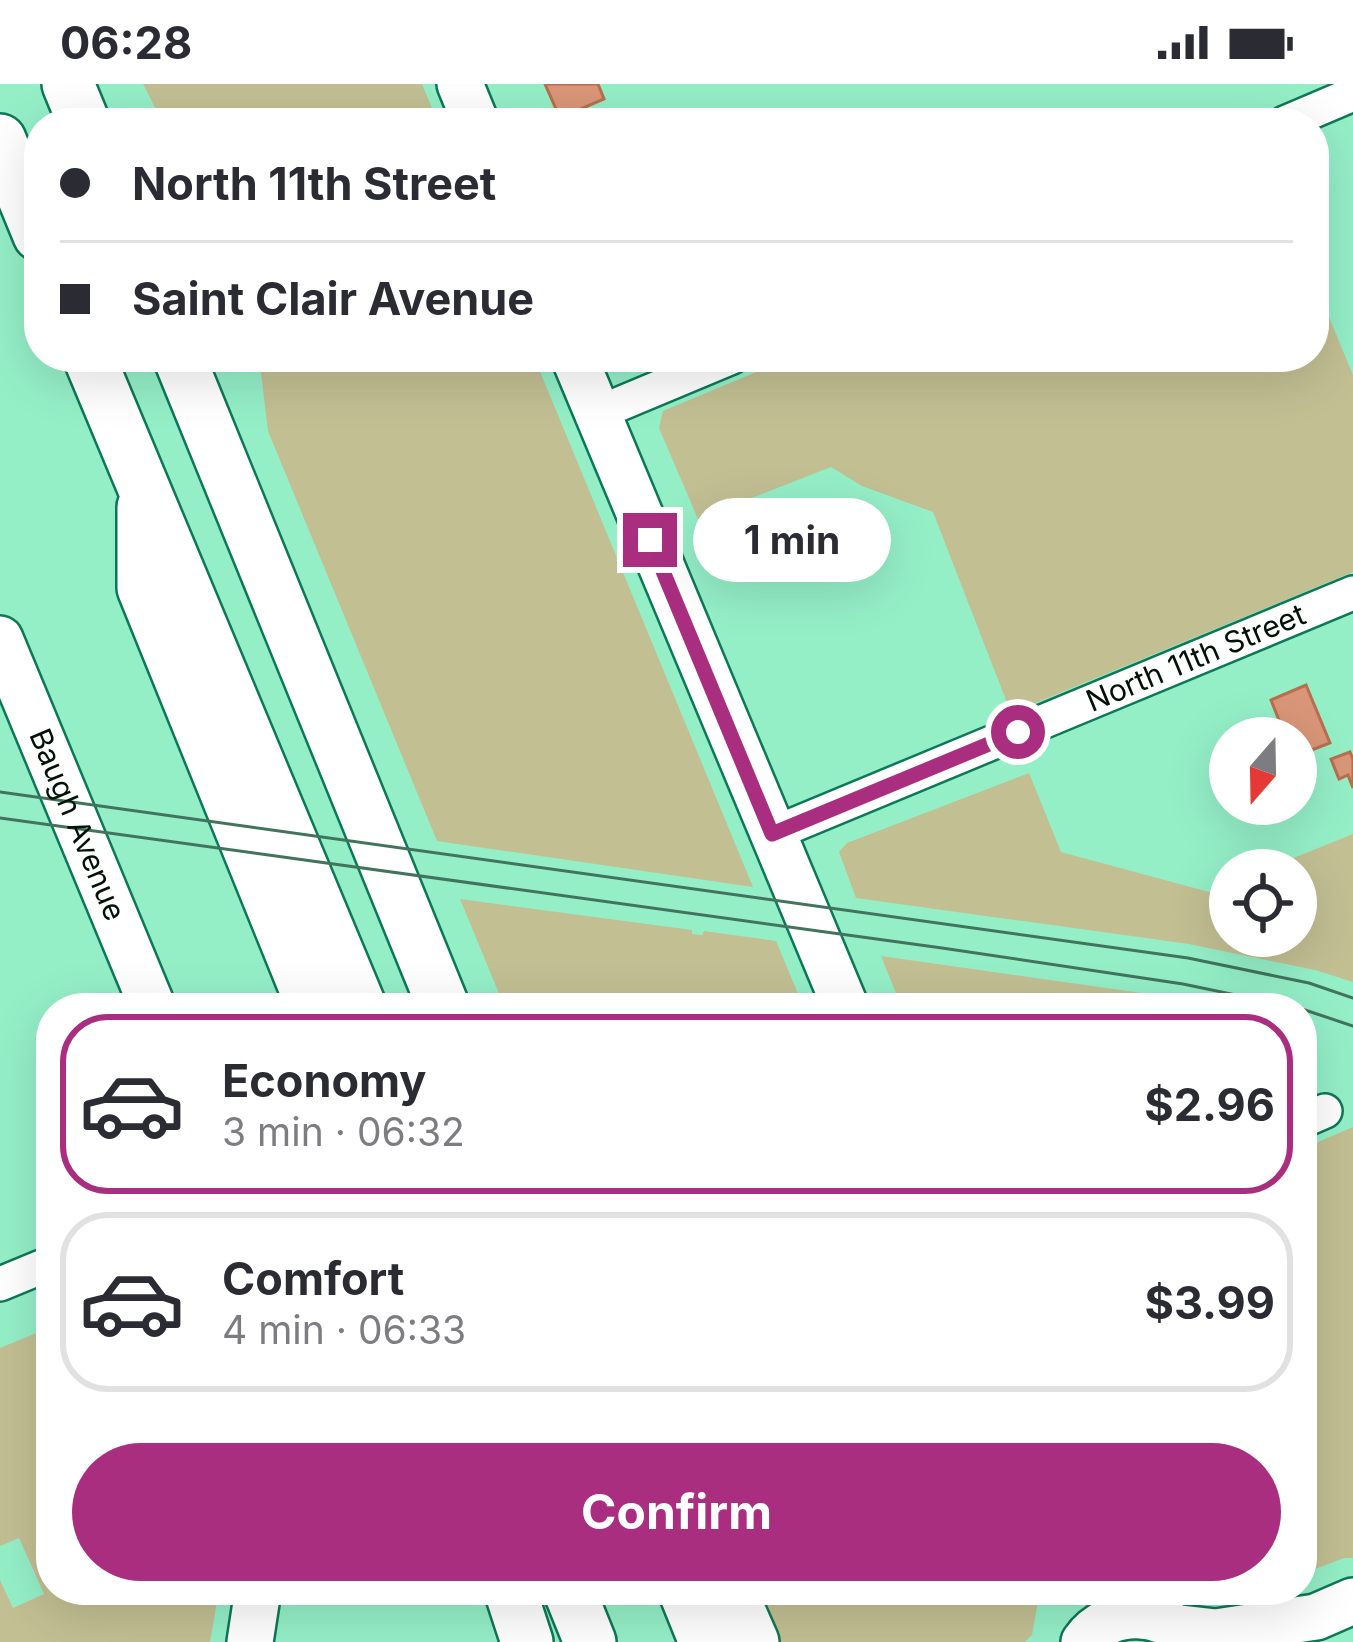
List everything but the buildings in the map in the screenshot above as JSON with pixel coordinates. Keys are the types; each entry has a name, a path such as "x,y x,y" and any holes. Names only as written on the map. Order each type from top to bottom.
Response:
{"highway":[{"path":"0,140 24,199"},
{"path":"95,372 355,993"},
{"path":"185,372 438,993"},
{"path":"143,488 143,589 307,993"},
{"path":"188,594 208,697 328,993"},
{"path":"516,1605 527,1642"},
{"path":"575,1605 590,1642"},
{"path":"607,1605 621,1642"},
{"path":"690,1605 705,1642"},
{"path":"737,1605 753,1642"}],"main road":[{"path":"580,372 840,993"},
{"name":"Baugh Avenue","path":"0,640 147,993"},
{"path":"250,1642 256,1605"},
{"path":"1081,1605 1086,1639 1115,1617 1160,1619 1216,1632 1319,1620"}],"street":[{"path":"1320,108 1353,94"},
{"path":"598,413 696,372"},
{"name":"North 11th Street","path":"772,834 1353,593"},
{"path":"0,1284 36,1269"}],"shaded area":[{"path":"143,84 422,84 432,108 155,108"},
{"path":"1329,317 1353,375 1353,572 1011,713 933,512 862,486 831,467 698,519 659,428 663,411 756,372 1329,372"},
{"path":"261,372 540,372 753,887 437,841 268,431"},
{"path":"1029,773 1061,852 1209,892 1209,948 856,898 839,852 847,843"},
{"path":"1353,834 1353,982 1252,957 1317,957 1316,849"},
{"path":"460,899 692,930 692,934 704,931 776,941 798,993 499,993"},
{"path":"881,956 1142,993 896,993"},
{"path":"1353,1127 1353,1558 1317,1568 1317,1143"},
{"path":"36,1333 36,1576 19,1538 0,1546 0,1348"},
{"path":"0,1580 13,1608 36,1598 36,1605 216,1605 210,1642 0,1642"},
{"path":"765,1605 1037,1605 1032,1635 1025,1642 781,1642"}],"tram line":[{"path":"0,792 1188,958 1309,983 1353,998"},
{"path":"0,818 942,948 1226,993"},
{"path":"1317,1014 1353,1026"}],"route":[{"path":"650,540 772,834 1018,732"}]}
